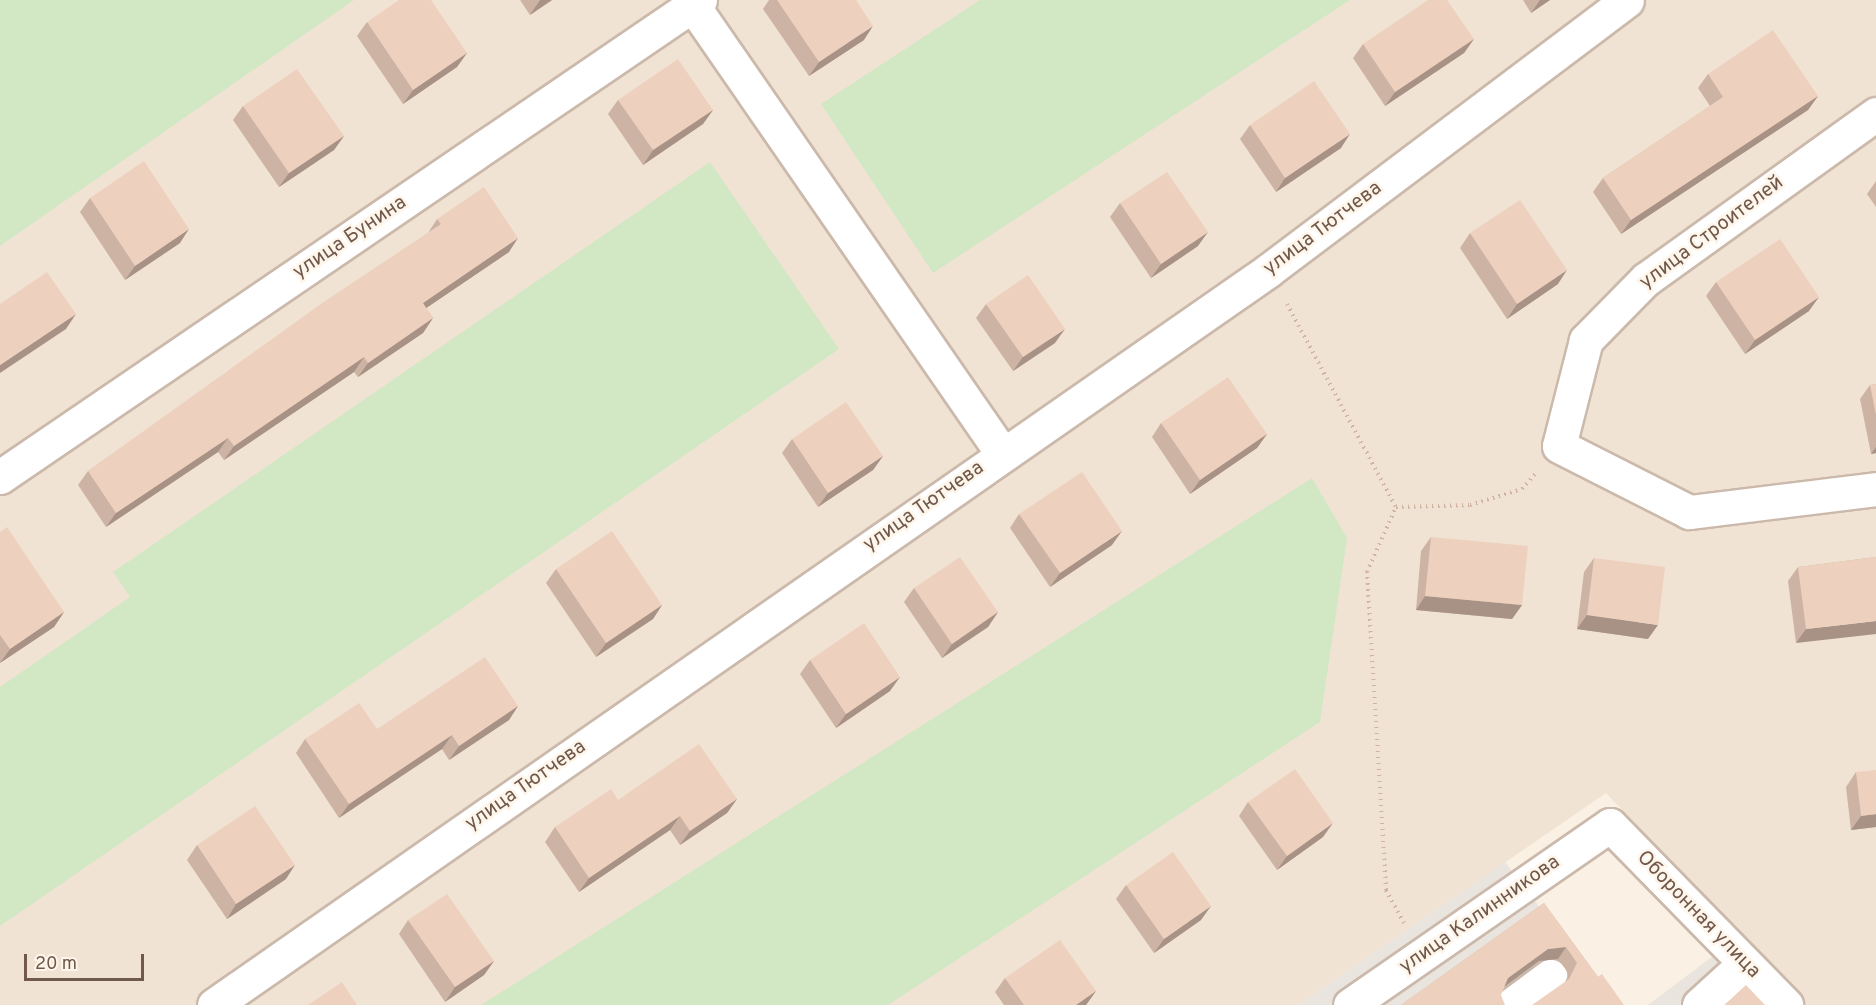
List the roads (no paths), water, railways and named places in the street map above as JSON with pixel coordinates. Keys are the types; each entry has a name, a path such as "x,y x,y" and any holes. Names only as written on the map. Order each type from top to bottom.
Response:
{"street":[{"name":"улица Тютчева","path":"214,1005 1002,453 1269,270 1627,0"},
{"path":"694,2 1002,453"},
{"name":"улица Бунина","path":"0,477 694,2"},
{"name":"улица Строителей","path":"1876,114 1646,279 1586,340 1559,446 1689,512 1876,489"},
{"name":"улица Калинникова","path":"1350,1005 1610,825"},
{"name":"Оборонная улица","path":"1610,825 1786,1005"},
{"path":"1700,1005 1745,963"},
{"path":"1511,1005 1550,976"}]}
